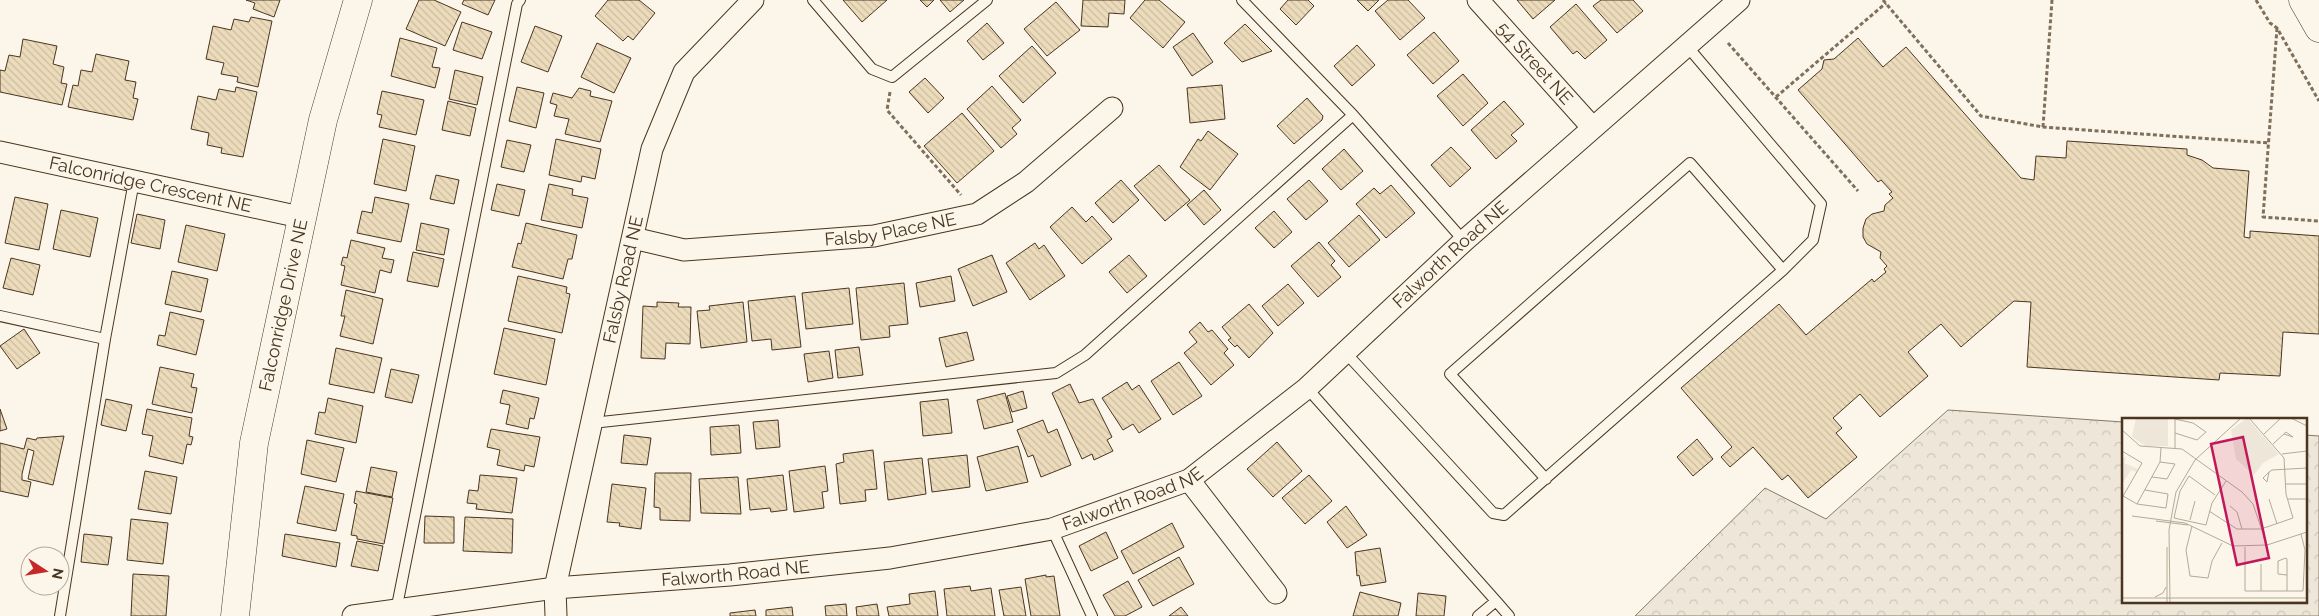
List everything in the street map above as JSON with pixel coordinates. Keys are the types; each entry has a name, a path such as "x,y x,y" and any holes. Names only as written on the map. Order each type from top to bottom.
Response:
{"street":[{"name":"Falconridge Drive NE","path":"235,616 254,443 300,217 323,120 358,0"},
{"name":"Falsby Road NE","path":"556,616 556,588 652,149 684,72 753,0"},
{"name":"54 Street NE","path":"1478,0 1592,127"},
{"name":"Falworth Road NE","path":"353,616 396,612 556,588 730,575 881,559 1052,529 1189,480 1307,388 1464,240 1739,0"},
{"path":"2302,0 2319,28"},
{"name":"Falsby Place NE","path":"633,238 684,250 874,236 977,214 1026,182 1112,108"},
{"name":"Falconridge Crescent NE","path":"0,152 300,217"},
{"path":"1189,480 1276,593"}],"lane":[{"path":"396,612 513,24 520,0"},
{"path":"814,0 872,69 892,76 987,0"},
{"path":"1242,0 1353,115 1464,240"},
{"path":"1345,352 1493,513 1504,514 1783,270 1813,240 1821,204 1687,46"},
{"path":"592,423 1056,373 1085,355 1353,115"},
{"path":"1546,479 1450,374 1690,163 1783,270"},
{"path":"60,616 105,339 134,181"},
{"path":"0,316 105,339"},
{"path":"1307,388 1509,616"},
{"path":"1052,529 1092,616"},
{"path":"1478,616 1496,601"}],"path":[{"path":"2043,128 2052,0"},
{"path":"2256,0 2270,23 2277,28 2319,101"},
{"path":"1776,97 1885,1 1981,116 2043,128 2269,143"},
{"path":"2277,28 2263,217 2319,221"},
{"path":"1728,43 1858,191"},
{"path":"892,76 887,110 977,214"}],"green space":[{"path":"1948,410 2122,422 2122,604 2306,604 2306,435 2319,436 2319,616 1635,616 1765,488 1826,519"}],"building":[{"path":"246,0 280,0 274,17 253,9 255,3"},
{"path":"419,0 434,0 461,12 445,46 406,29"},
{"path":"464,0 495,0 488,15 462,4"},
{"path":"608,0 639,0 655,13 633,40 628,36 623,41 595,16"},
{"path":"843,0 887,0 862,22"},
{"path":"920,0 934,0 927,7"},
{"path":"940,0 964,0 950,12"},
{"path":"1083,0 1125,0 1124,14 1109,13 1108,27 1081,26"},
{"path":"1145,0 1159,0 1185,22 1163,48 1130,18"},
{"path":"1288,0 1308,0 1314,6 1296,25 1280,9"},
{"path":"1357,0 1379,0 1368,11"},
{"path":"1388,0 1408,0 1425,18 1400,40 1375,11"},
{"path":"1517,0 1555,0 1533,19"},
{"path":"1601,0 1633,0 1643,11 1617,33 1593,6"},
{"path":"1056,2 1080,30 1047,56 1024,29"},
{"path":"1576,4 1607,40 1585,59 1577,51 1573,54 1550,27"},
{"path":"251,17 272,21 258,87 237,82 238,77 221,74 224,63 206,59 213,26 231,30 234,19 249,22"},
{"path":"462,22 492,32 482,59 453,50"},
{"path":"987,23 1004,43 983,60 967,41"},
{"path":"1245,24 1272,51 1242,62 1224,43"},
{"path":"535,26 562,36 548,72 521,62"},
{"path":"1434,32 1459,61 1433,84 1407,55"},
{"path":"1193,33 1213,62 1192,76 1173,47"},
{"path":"400,38 437,48 432,67 440,68 435,88 391,76"},
{"path":"1858,38 1883,67 1906,47 2021,178 2034,180 2036,156 2066,158 2067,141 2187,149 2187,155 2202,160 2213,168 2249,171 2244,237 2250,238 2250,231 2319,236 2319,334 2283,332 2280,376 2220,373 2219,380 2027,367 2031,302 2014,301 1961,347 1941,324 1908,352 1928,376 1880,417 1860,394 1833,418 1842,428 1836,433 1857,457 1808,498 1788,475 1782,480 1753,447 1730,467 1721,457 1732,447 1681,388 1779,304 1806,335 1872,279 1874,282 1886,272 1884,269 1887,266 1880,258 1881,252 1867,244 1863,237 1863,228 1866,219 1872,214 1884,211 1885,205 1893,198 1889,194 1892,192 1881,180 1878,182 1798,90 1822,69 1824,60 1834,59"},
{"path":"23,39 57,46 53,64 64,67 61,83 67,84 62,105 0,92 0,70 5,71 9,55 20,57"},
{"path":"597,43 631,58 614,93 581,77"},
{"path":"1357,45 1375,65 1352,86 1334,66"},
{"path":"1032,46 1056,73 1023,103 999,76"},
{"path":"96,54 129,61 125,80 136,82 133,98 138,99 133,120 68,107 73,85 78,86 81,70 92,72"},
{"path":"455,70 483,77 477,105 449,99"},
{"path":"1463,74 1488,103 1463,126 1437,96"},
{"path":"925,78 944,98 928,113 909,92"},
{"path":"1222,85 1225,119 1190,123 1187,88"},
{"path":"992,86 1021,120 1012,128 1017,134 1001,148 967,109"},
{"path":"236,87 257,92 243,157 221,153 222,148 207,145 209,133 191,129 198,96 216,100 219,89 235,92"},
{"path":"517,87 544,93 536,128 509,121"},
{"path":"579,88 591,91 590,96 612,101 600,142 565,134 569,119 554,116 557,105 550,103 553,93 572,98"},
{"path":"382,91 424,100 416,135 379,127 382,115 377,114"},
{"path":"1307,98 1323,116 1322,120 1294,144 1277,126"},
{"path":"448,101 476,108 470,136 442,130"},
{"path":"1504,101 1524,124 1511,135 1517,141 1496,159 1471,130"},
{"path":"962,113 994,151 957,183 924,146"},
{"path":"1208,131 1238,154 1210,190 1180,167 1198,139 1201,141"},
{"path":"383,139 415,146 406,191 374,184"},
{"path":"556,139 601,149 595,179 582,176 581,182 549,175"},
{"path":"507,140 531,145 524,172 501,167"},
{"path":"1451,147 1471,168 1450,187 1431,165"},
{"path":"1344,149 1363,171 1341,190 1322,169"},
{"path":"1159,165 1190,200 1165,221 1134,186"},
{"path":"436,175 459,180 454,204 430,199"},
{"path":"1121,180 1139,200 1113,223 1095,203"},
{"path":"1309,180 1328,201 1306,220 1287,199"},
{"path":"497,184 525,190 519,216 491,210"},
{"path":"549,184 573,189 572,195 588,198 582,228 541,220"},
{"path":"1391,185 1415,213 1386,238 1356,204 1374,188 1380,194"},
{"path":"1204,190 1221,210 1204,225 1187,205"},
{"path":"15,197 48,204 39,250 5,243"},
{"path":"375,197 409,204 401,242 357,233 362,211 372,213"},
{"path":"1072,207 1086,222 1092,216 1112,239 1082,264 1050,227"},
{"path":"61,210 98,218 90,257 53,249"},
{"path":"1274,211 1292,232 1274,248 1255,228"},
{"path":"137,214 165,220 160,249 131,243"},
{"path":"1359,215 1380,240 1349,267 1328,243"},
{"path":"421,223 449,229 444,255 416,250"},
{"path":"526,223 577,235 572,259 568,259 563,279 512,267 518,243 521,244"},
{"path":"186,225 225,234 217,271 178,262"},
{"path":"351,240 385,248 382,258 394,260 391,273 380,270 375,293 341,285 345,266 341,265 343,257 347,258"},
{"path":"1319,242 1335,261 1331,265 1341,277 1318,297 1291,266"},
{"path":"1035,243 1039,249 1044,245 1065,276 1030,300 1006,263"},
{"path":"413,252 444,259 438,287 407,281"},
{"path":"992,255 1007,292 973,306 958,269"},
{"path":"1129,255 1147,276 1127,293 1109,272"},
{"path":"11,258 40,265 33,295 3,288"},
{"path":"172,271 208,279 201,312 165,304"},
{"path":"518,276 567,287 566,293 570,294 562,333 508,321"},
{"path":"951,276 955,301 920,307 916,283"},
{"path":"904,283 908,324 889,326 890,337 861,340 856,288"},
{"path":"1288,284 1304,303 1278,326 1262,306"},
{"path":"849,288 853,324 806,329 802,293"},
{"path":"346,290 383,299 373,344 340,336 345,316 341,316"},
{"path":"795,296 801,347 772,350 771,339 752,341 748,301"},
{"path":"657,302 679,303 678,307 691,307 690,344 666,343 665,359 641,358 643,306 657,307"},
{"path":"743,302 747,342 701,348 697,311 710,310 709,306"},
{"path":"1249,304 1273,333 1249,358 1237,345 1235,347 1228,340 1231,338 1222,327"},
{"path":"170,312 204,320 196,355 157,345 159,335 165,336"},
{"path":"1200,322 1208,332 1212,330 1228,349 1224,353 1234,365 1211,385 1184,353 1197,342 1189,332"},
{"path":"504,328 555,339 546,385 494,374"},
{"path":"24,329 40,353 17,369 0,346"},
{"path":"967,332 974,360 946,367 939,338"},
{"path":"859,347 863,375 838,378 835,350"},
{"path":"336,348 382,358 374,393 329,384"},
{"path":"829,351 833,378 808,382 804,354"},
{"path":"1179,362 1202,396 1173,415 1151,381"},
{"path":"160,367 194,374 191,387 197,388 192,413 152,404"},
{"path":"391,369 419,375 412,403 385,397"},
{"path":"1127,382 1132,390 1139,385 1161,419 1139,433 1133,424 1123,430 1102,398"},
{"path":"1070,384 1079,403 1093,399 1112,437 1107,440 1113,451 1094,460 1092,454 1082,459 1052,393"},
{"path":"503,390 539,398 534,419 530,418 528,429 506,424 510,405 500,403"},
{"path":"1023,391 1027,408 1012,412 1007,396"},
{"path":"1005,393 1013,422 984,429 977,400"},
{"path":"328,398 363,406 356,443 315,434 319,412 325,413"},
{"path":"106,399 132,405 126,431 101,425"},
{"path":"948,399 952,433 923,436 920,402"},
{"path":"0,409 7,429 0,431"},
{"path":"147,409 192,418 189,436 193,437 191,445 187,444 183,464 149,456 153,436 142,434"},
{"path":"778,420 780,447 756,449 753,422"},
{"path":"1043,420 1048,433 1057,429 1071,465 1041,477 1033,455 1028,457 1017,430"},
{"path":"739,425 741,453 711,455 710,427"},
{"path":"491,429 540,437 534,467 525,465 524,471 497,465 500,450 487,447"},
{"path":"624,435 651,438 647,465 621,463"},
{"path":"64,436 53,485 28,479 34,451 28,449 22,480 31,482 28,497 0,491 0,443 24,449 27,438 36,440 37,438"},
{"path":"1697,439 1713,459 1693,476 1677,457"},
{"path":"307,440 344,448 336,482 301,474"},
{"path":"1277,442 1302,471 1273,497 1247,469"},
{"path":"1018,446 1028,482 986,491 977,457"},
{"path":"873,450 877,489 865,490 866,501 840,504 836,464 844,462 843,454"},
{"path":"967,455 970,487 932,492 928,459"},
{"path":"922,458 926,494 888,500 884,462"},
{"path":"825,466 828,491 822,492 824,508 794,512 789,471"},
{"path":"371,467 397,472 392,497 366,492"},
{"path":"145,471 177,477 171,514 138,509"},
{"path":"655,473 691,473 690,521 660,520 660,508 654,507"},
{"path":"480,475 517,478 512,513 476,509 477,504 467,503 469,490 478,491"},
{"path":"783,475 787,510 771,512 770,508 750,510 747,479"},
{"path":"1309,475 1332,501 1305,524 1282,498"},
{"path":"738,477 741,514 701,513 699,479"},
{"path":"612,484 646,488 641,529 619,526 620,523 607,522"},
{"path":"305,486 344,494 336,531 297,523"},
{"path":"356,491 393,498 384,544 357,539 357,536 351,535 357,504 354,503"},
{"path":"1346,506 1367,535 1347,548 1327,522"},
{"path":"425,516 454,517 454,543 424,543"},
{"path":"465,517 513,519 512,553 463,551"},
{"path":"131,519 168,523 163,564 127,560"},
{"path":"1172,523 1184,547 1133,574 1121,551"},
{"path":"1106,532 1118,558 1091,571 1079,546"},
{"path":"84,534 112,537 108,565 81,562"},
{"path":"285,534 340,543 336,567 282,556"},
{"path":"357,541 383,546 378,571 351,566"},
{"path":"1380,548 1386,582 1361,586 1359,575 1357,576 1355,552"},
{"path":"1179,557 1194,584 1153,606 1138,580"},
{"path":"133,574 169,576 166,616 131,616"},
{"path":"1046,575 1046,577 1054,576 1060,616 1031,616 1025,579"},
{"path":"1128,581 1142,607 1125,616 1115,616 1103,595"},
{"path":"970,586 971,591 991,588 995,616 947,616 944,589"},
{"path":"1021,587 1026,616 1004,616 999,590"},
{"path":"935,591 938,616 889,616 887,607 910,604 909,594"},
{"path":"1360,592 1401,603 1398,616 1353,616"},
{"path":"1418,593 1446,596 1444,616 1416,616"},
{"path":"846,604 847,616 826,616 825,606"},
{"path":"877,604 879,616 857,616 856,607"},
{"path":"792,607 793,616 766,616 766,610"},
{"path":"1181,607 1188,616 1169,616"},
{"path":"755,610 756,616 730,616 730,613"}]}
